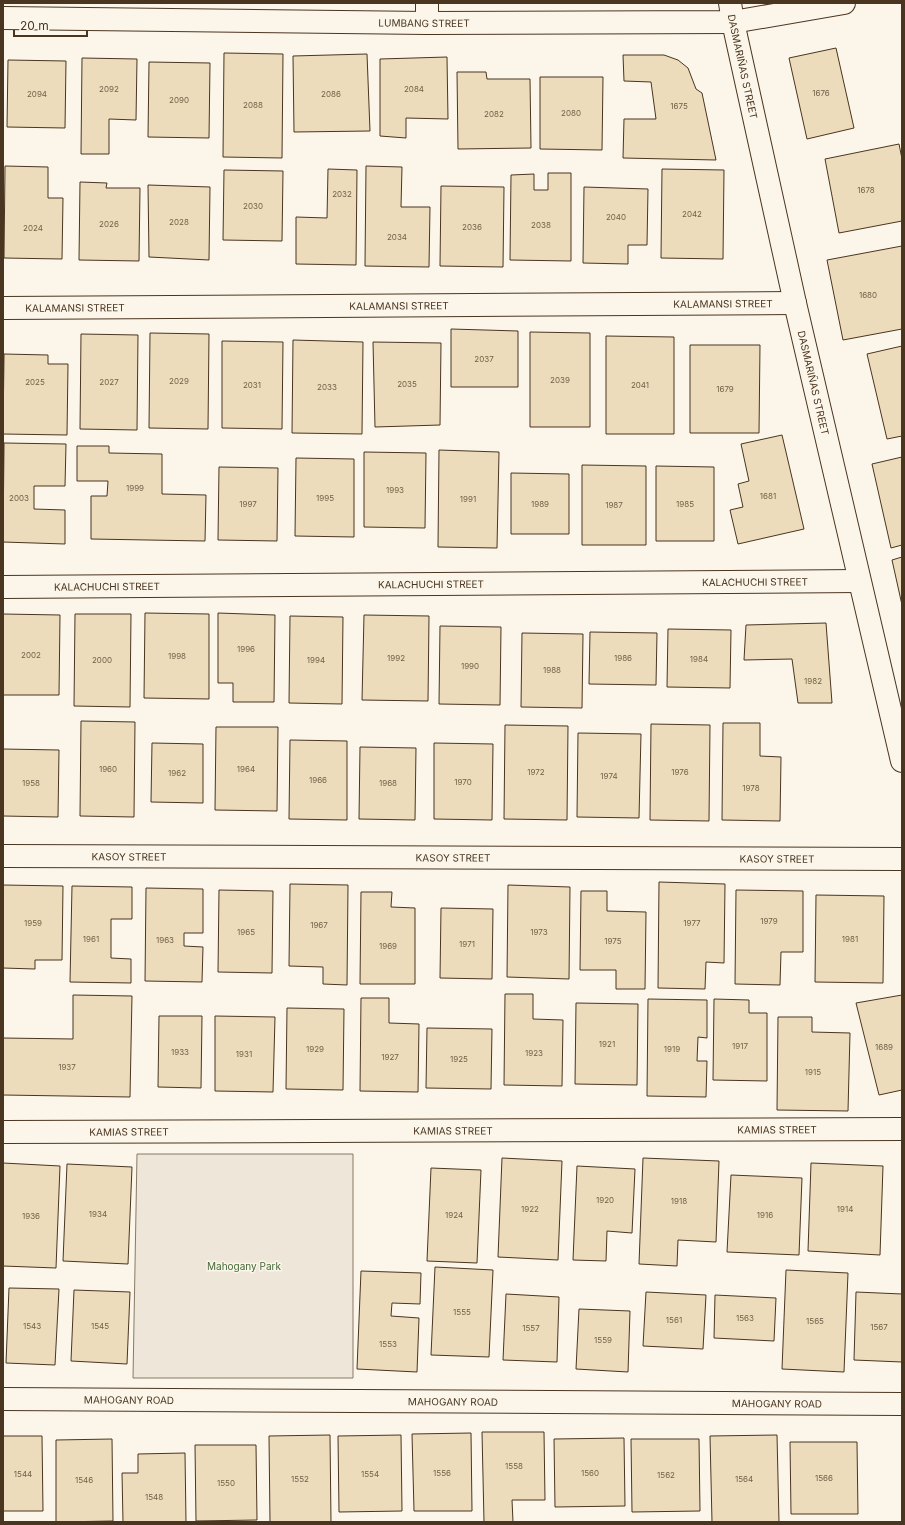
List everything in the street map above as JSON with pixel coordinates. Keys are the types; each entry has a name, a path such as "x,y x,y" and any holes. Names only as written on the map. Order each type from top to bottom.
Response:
{"street":[{"name":"LUMBANG STREET","path":"3,18 163,12 732,13 844,3"},
{"name":"DASMARIÑAS STREET","path":"732,13 795,303 902,761"},
{"name":"KALAMANSI STREET","path":"3,308 795,303"},
{"name":"KALACHUCHI STREET","path":"3,587 859,581"},
{"name":"KASOY STREET","path":"3,856 902,859"},
{"name":"KAMIAS STREET","path":"3,1132 902,1129"},
{"name":"MAHOGANY ROAD","path":"3,1399 902,1404"}],"green space":[{"name":"Mahogany Park","path":"137,1154 353,1154 353,1378 133,1378"}],"building":[{"path":"836,48 854,128 807,139 789,58"},
{"path":"224,53 283,54 282,158 223,157"},
{"path":"367,54 370,131 294,132 293,56"},
{"path":"623,55 664,55 678,60 688,68 696,89 702,93 716,160 623,158 624,119 656,119 651,82 624,81"},
{"path":"447,57 448,119 406,118 406,138 380,136 380,59"},
{"path":"82,58 137,59 136,120 109,119 109,154 81,154"},
{"path":"8,60 66,61 65,128 7,127"},
{"path":"149,62 210,63 209,138 148,137"},
{"path":"457,72 486,72 487,79 530,79 531,148 458,149"},
{"path":"540,77 603,77 602,150 540,149"},
{"path":"899,144 902,159 902,221 839,233 825,159"},
{"path":"5,166 48,167 48,198 63,198 62,259 4,258"},
{"path":"366,166 402,167 401,207 430,207 429,267 365,266"},
{"path":"328,169 357,170 356,265 296,264 296,217 327,218"},
{"path":"662,169 724,170 723,259 661,258"},
{"path":"224,170 283,171 282,241 223,240"},
{"path":"548,173 571,173 571,261 510,260 511,175 534,174 534,190 548,190"},
{"path":"80,182 107,183 106,188 140,188 139,261 79,260"},
{"path":"148,185 210,187 209,260 149,257"},
{"path":"441,186 504,187 503,267 440,266"},
{"path":"584,187 648,189 647,245 628,245 628,264 583,263"},
{"path":"902,246 902,329 843,340 827,260"},
{"path":"451,329 518,331 518,387 451,387"},
{"path":"530,332 590,333 590,427 530,427"},
{"path":"150,333 209,334 208,429 149,428"},
{"path":"81,334 138,335 137,430 80,429"},
{"path":"606,336 674,337 674,434 606,434"},
{"path":"293,340 363,342 362,434 292,433"},
{"path":"222,341 283,342 282,429 222,428"},
{"path":"373,342 441,343 440,425 375,427"},
{"path":"690,345 760,345 759,433 690,433"},
{"path":"902,346 902,436 887,439 867,354"},
{"path":"4,354 48,355 48,364 68,364 67,435 3,434"},
{"path":"782,435 804,529 738,544 730,510 743,507 738,484 749,481 741,444"},
{"path":"4,443 66,444 65,486 34,486 34,509 65,510 65,544 3,542"},
{"path":"77,446 109,446 109,453 162,454 162,494 206,495 205,541 91,539 91,496 107,496 108,481 77,481"},
{"path":"439,450 499,452 497,548 438,547"},
{"path":"364,452 426,453 425,528 364,527"},
{"path":"902,457 902,545 891,548 872,464"},
{"path":"296,458 354,459 354,537 295,536"},
{"path":"582,465 646,466 646,545 582,545"},
{"path":"656,466 714,467 714,541 656,541"},
{"path":"219,467 278,468 277,541 218,540"},
{"path":"511,473 569,474 569,534 511,534"},
{"path":"902,557 902,605 892,560"},
{"path":"145,613 209,614 209,699 144,698"},
{"path":"218,613 275,615 274,702 233,702 233,683 218,683"},
{"path":"3,614 60,615 59,695 3,695"},
{"path":"75,614 131,614 130,707 74,706"},
{"path":"364,615 429,616 428,701 362,700"},
{"path":"290,616 343,617 342,704 289,703"},
{"path":"826,623 832,703 798,703 792,659 744,660 746,625"},
{"path":"440,626 501,627 500,705 439,704"},
{"path":"668,629 731,630 730,688 667,687"},
{"path":"590,632 657,633 656,685 589,684"},
{"path":"522,633 583,634 582,708 521,707"},
{"path":"81,721 135,722 134,817 80,816"},
{"path":"723,723 760,723 760,756 781,757 780,821 722,820"},
{"path":"651,724 710,725 709,821 650,820"},
{"path":"505,725 568,726 567,820 504,819"},
{"path":"216,727 278,727 277,811 215,810"},
{"path":"578,733 641,734 639,818 577,817"},
{"path":"290,740 347,741 347,820 289,819"},
{"path":"152,743 203,744 203,803 151,802"},
{"path":"434,743 493,744 492,820 434,819"},
{"path":"360,747 416,748 415,820 359,819"},
{"path":"3,749 59,750 58,817 3,816"},
{"path":"659,882 725,884 724,963 706,962 705,989 658,988"},
{"path":"290,884 348,885 347,985 323,984 323,967 289,966"},
{"path":"3,885 63,886 62,960 35,960 35,969 3,968"},
{"path":"508,885 570,887 569,979 507,977"},
{"path":"72,886 132,887 132,919 111,919 111,958 131,959 131,983 70,982"},
{"path":"146,888 203,889 203,933 184,933 184,946 203,947 202,982 145,981"},
{"path":"219,890 273,891 272,973 218,972"},
{"path":"736,890 803,891 803,952 781,952 780,985 735,984"},
{"path":"581,891 607,891 607,911 646,912 645,989 616,989 616,970 580,970"},
{"path":"361,892 392,892 391,907 415,908 415,984 360,984"},
{"path":"816,895 884,896 883,983 815,982"},
{"path":"441,908 493,909 492,979 440,978"},
{"path":"505,994 533,994 533,1019 563,1020 562,1086 504,1085"},
{"path":"73,995 132,996 130,1097 3,1095 3,1038 73,1039"},
{"path":"902,995 902,1090 879,1095 856,1003"},
{"path":"361,998 389,998 389,1023 419,1024 418,1092 360,1091"},
{"path":"648,999 707,1000 707,1038 698,1037 697,1061 707,1061 706,1097 647,1096"},
{"path":"714,999 749,1000 749,1013 767,1013 767,1081 713,1080"},
{"path":"576,1003 638,1004 637,1085 575,1084"},
{"path":"287,1008 344,1009 343,1090 286,1089"},
{"path":"159,1016 202,1016 201,1088 158,1087"},
{"path":"215,1016 275,1017 273,1092 215,1091"},
{"path":"778,1017 812,1017 812,1032 850,1033 848,1111 777,1110"},
{"path":"427,1028 492,1029 491,1089 426,1088"},
{"path":"502,1158 562,1161 558,1260 498,1257"},
{"path":"643,1158 719,1161 716,1242 678,1240 677,1266 639,1264"},
{"path":"3,1163 60,1166 56,1268 3,1266"},
{"path":"811,1163 883,1166 880,1255 808,1251"},
{"path":"67,1164 132,1167 128,1264 63,1261"},
{"path":"577,1166 635,1169 632,1233 607,1231 606,1261 573,1260"},
{"path":"431,1168 481,1170 477,1263 427,1261"},
{"path":"731,1175 802,1178 799,1255 727,1252"},
{"path":"435,1267 493,1270 489,1357 431,1355"},
{"path":"786,1270 848,1273 844,1372 782,1369"},
{"path":"361,1271 421,1273 420,1304 392,1303 391,1316 419,1318 417,1372 357,1369"},
{"path":"9,1288 59,1289 55,1365 6,1363"},
{"path":"74,1290 130,1292 127,1364 71,1361"},
{"path":"646,1292 706,1295 703,1349 643,1346"},
{"path":"856,1292 902,1294 902,1362 854,1360"},
{"path":"506,1294 559,1297 557,1362 503,1360"},
{"path":"715,1295 776,1298 774,1341 714,1338"},
{"path":"579,1309 630,1311 628,1372 576,1369"},
{"path":"482,1432 544,1432 545,1500 512,1500 513,1522 484,1522"},
{"path":"471,1433 472,1511 414,1511 412,1434"},
{"path":"330,1435 331,1522 270,1522 269,1436"},
{"path":"401,1435 402,1511 339,1512 338,1436"},
{"path":"777,1435 779,1522 712,1522 710,1436"},
{"path":"3,1436 42,1436 43,1511 3,1511"},
{"path":"624,1438 625,1506 555,1507 554,1439"},
{"path":"112,1439 113,1521 56,1522 56,1440"},
{"path":"631,1439 699,1439 700,1511 632,1512"},
{"path":"790,1442 857,1442 858,1514 791,1514"},
{"path":"195,1445 256,1445 257,1520 196,1521"},
{"path":"185,1453 186,1522 123,1522 122,1473 138,1473 138,1454"}]}
